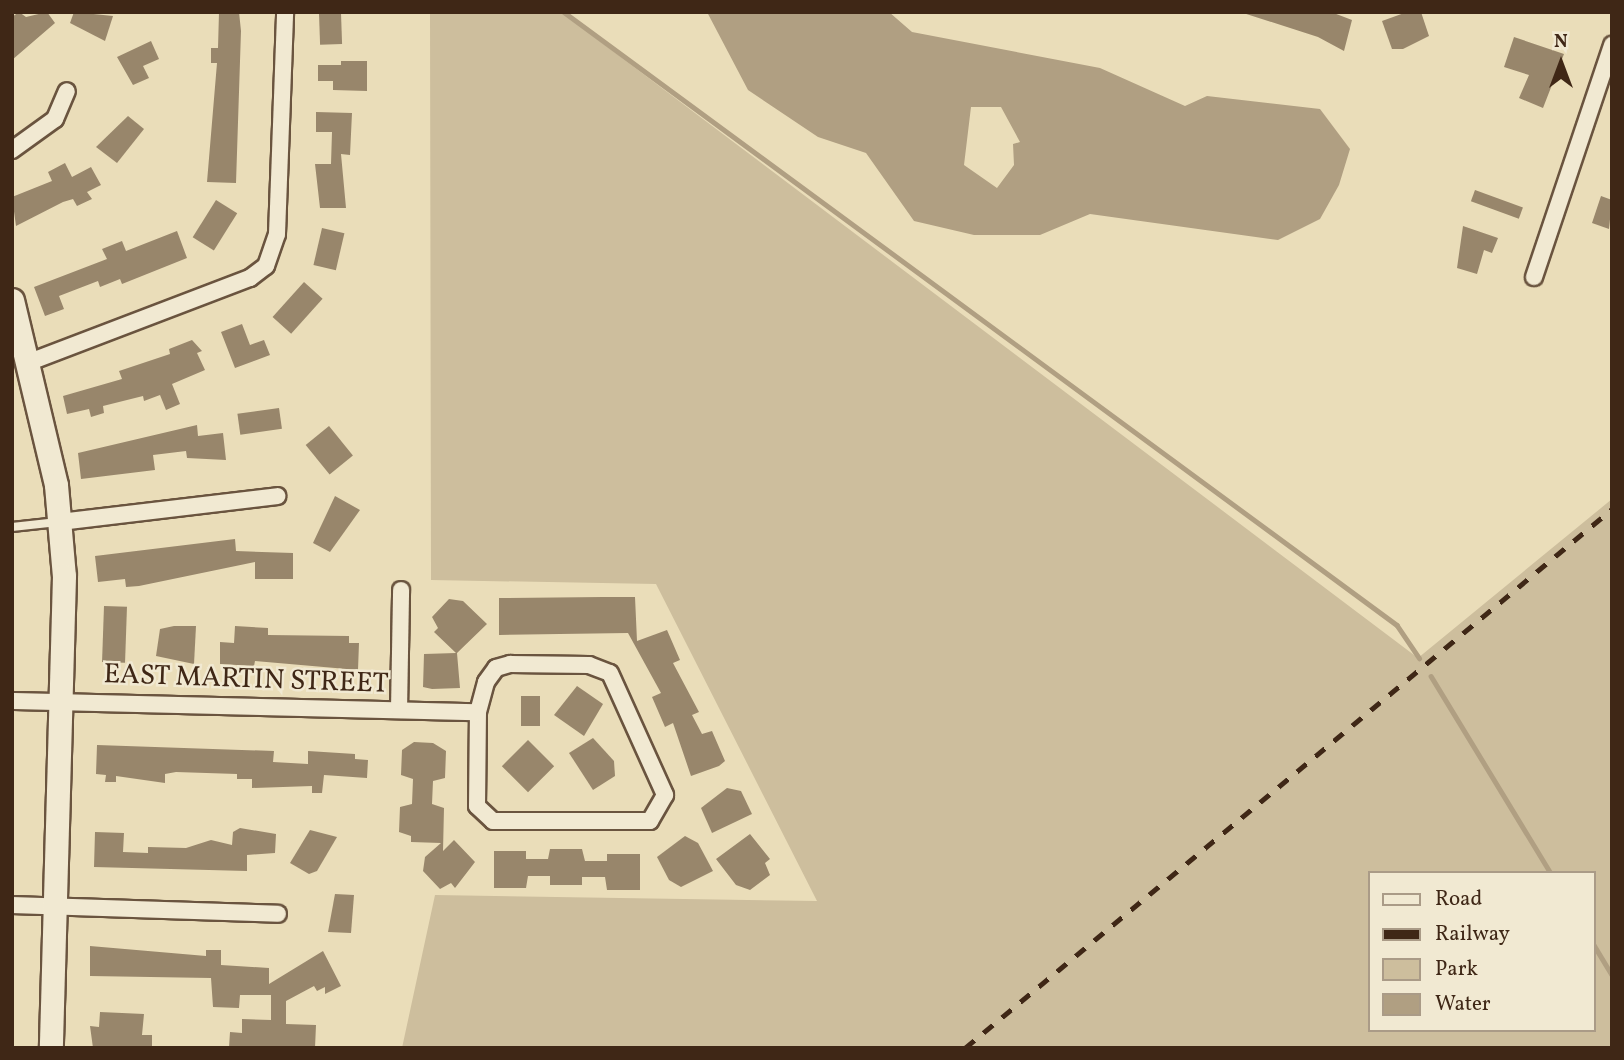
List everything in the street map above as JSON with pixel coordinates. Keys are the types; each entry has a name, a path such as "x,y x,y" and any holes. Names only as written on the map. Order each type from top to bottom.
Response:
{"street":[{"path":"27,363 250,278 270,259 277,234 285,12"},
{"path":"1534,277 1605,91 1612,45"},
{"path":"12,150 55,119 67,91"},
{"path":"12,300 60,522 51,1048"},
{"path":"60,522 277,496"},
{"path":"399,710 401,590"},
{"path":"589,665 610,673 665,795 650,821 492,821 477,806 478,712 496,668 589,665"},
{"name":"EAST MARTIN STREET","path":"12,701 478,712"},
{"path":"12,905 278,914"}],"lane":[{"path":"12,527 60,522"}],"green space":[{"path":"430,12 561,12 1418,658 1612,499 1612,1048 402,1048 435,895 817,901 656,584 431,580"}],"water":[{"path":"707,12 889,12 912,32 1100,68 1185,106 1207,96 1320,109 1350,149 1339,185 1320,219 1278,240 1090,214 1040,235 974,235 914,221 866,153 818,137 748,90","holes":["971,107 1001,107 1020,142 1013,144 1014,165 997,188 964,165"]}],"building":[{"path":"19,12 26,17 47,12 55,23 12,60 12,17"},
{"path":"74,12 113,16 105,41 70,23"},
{"path":"219,12 239,12 241,31 236,183 207,182 217,63 211,63 211,48 218,48"},
{"path":"1240,12 1331,12 1352,20 1344,51 1318,37"},
{"path":"1407,12 1421,12 1429,36 1403,49 1392,49 1382,21"},
{"path":"341,13 342,44 320,45 319,14"},
{"path":"1514,37 1564,54 1543,108 1519,98 1529,75 1504,67"},
{"path":"151,41 159,59 143,66 149,78 133,85 117,57"},
{"path":"341,61 367,61 367,91 333,90 333,81 318,81 318,65 341,65"},
{"path":"316,112 352,113 350,155 341,154 346,208 320,208 315,164 331,164 332,132 316,132"},
{"path":"128,116 144,129 117,163 96,147"},
{"path":"65,163 72,177 91,167 101,185 87,192 92,199 77,206 73,199 63,202 16,226 12,197 52,181 48,172"},
{"path":"1475,190 1523,207 1519,219 1471,201"},
{"path":"1601,196 1612,200 1609,229 1592,223"},
{"path":"216,200 237,213 214,251 193,237"},
{"path":"1463,226 1498,238 1492,253 1484,250 1477,274 1457,268"},
{"path":"322,228 344,233 336,270 313,265"},
{"path":"177,231 187,258 122,284 120,279 100,287 98,281 59,296 64,309 45,316 34,287 107,259 102,249 122,241 126,251"},
{"path":"304,282 323,299 291,334 273,317"},
{"path":"242,324 250,345 264,340 270,355 235,368 221,332"},
{"path":"192,340 202,351 197,353 205,370 172,384 180,404 166,410 160,395 144,401 143,396 103,406 104,413 91,417 89,409 67,414 63,396 122,379 119,371 170,354 169,349"},
{"path":"279,408 282,429 240,435 237,414"},
{"path":"197,425 198,436 223,433 226,460 187,458 186,451 153,455 155,470 81,479 78,453"},
{"path":"329,426 353,456 330,474 306,445"},
{"path":"335,496 360,510 330,552 313,543"},
{"path":"235,539 236,551 293,553 293,579 255,579 255,562 139,586 126,587 125,579 98,582 95,556"},
{"path":"635,597 637,641 667,630 680,660 673,663 699,712 692,715 702,734 712,731 725,761 719,766 691,776 673,723 665,727 652,697 661,693 628,633 499,635 499,598"},
{"path":"449,599 463,601 487,624 457,653 460,688 423,687 424,654 456,653 434,632 438,628 432,617"},
{"path":"104,606 127,607 125,663 102,662"},
{"path":"196,626 194,664 156,656 160,629"},
{"path":"235,626 268,628 268,635 349,636 349,643 359,643 358,670 255,661 254,666 220,664 220,642 234,643"},
{"path":"577,686 603,704 584,736 554,715"},
{"path":"521,696 540,696 540,726 521,726"},
{"path":"593,738 614,761 615,776 593,790 569,753"},
{"path":"528,740 554,766 528,792 502,766"},
{"path":"414,742 433,743 446,751 445,778 433,781 432,804 444,808 443,851 454,840 475,862 455,888 451,883 440,889 423,871 425,857 441,843 411,842 411,836 399,832 400,807 412,804 413,779 401,775 402,750"},
{"path":"97,745 274,751 273,762 308,764 308,751 355,754 355,759 368,760 367,778 324,775 322,793 312,793 312,786 252,788 252,779 237,779 237,774 176,772 165,774 165,783 116,776 116,782 105,782 106,775 96,774"},
{"path":"727,788 741,791 752,814 712,833 701,808"},
{"path":"240,828 276,834 275,853 247,855 247,871 94,867 95,832 124,833 123,852 148,853 148,847 186,848 211,840 232,845 233,832"},
{"path":"310,830 337,837 317,871 309,874 290,863"},
{"path":"750,834 770,859 765,863 770,875 750,890 736,885 716,859"},
{"path":"685,836 698,843 713,871 681,887 669,880 657,857"},
{"path":"550,849 582,849 585,861 607,861 607,854 640,854 640,890 607,890 605,877 582,877 582,885 550,885 550,876 528,876 526,888 494,888 494,851 526,851 526,859 548,859"},
{"path":"335,894 354,895 351,933 328,932"},
{"path":"90,946 206,956 206,950 221,950 221,965 269,968 269,984 323,951 341,986 325,994 325,987 317,991 314,986 286,1001 286,1024 316,1025 315,1048 229,1048 230,1032 242,1033 242,1019 271,1020 271,995 240,995 239,1008 213,1007 211,978 90,976"},
{"path":"100,1012 144,1014 142,1035 152,1035 152,1048 93,1048 90,1026 99,1027"}],"waterway":[{"path":"564,12 1397,625 1419,658"},
{"path":"1431,676 1550,871"},
{"path":"1596,948 1612,975"}],"railway":[{"path":"965,1048 1612,509"}]}
